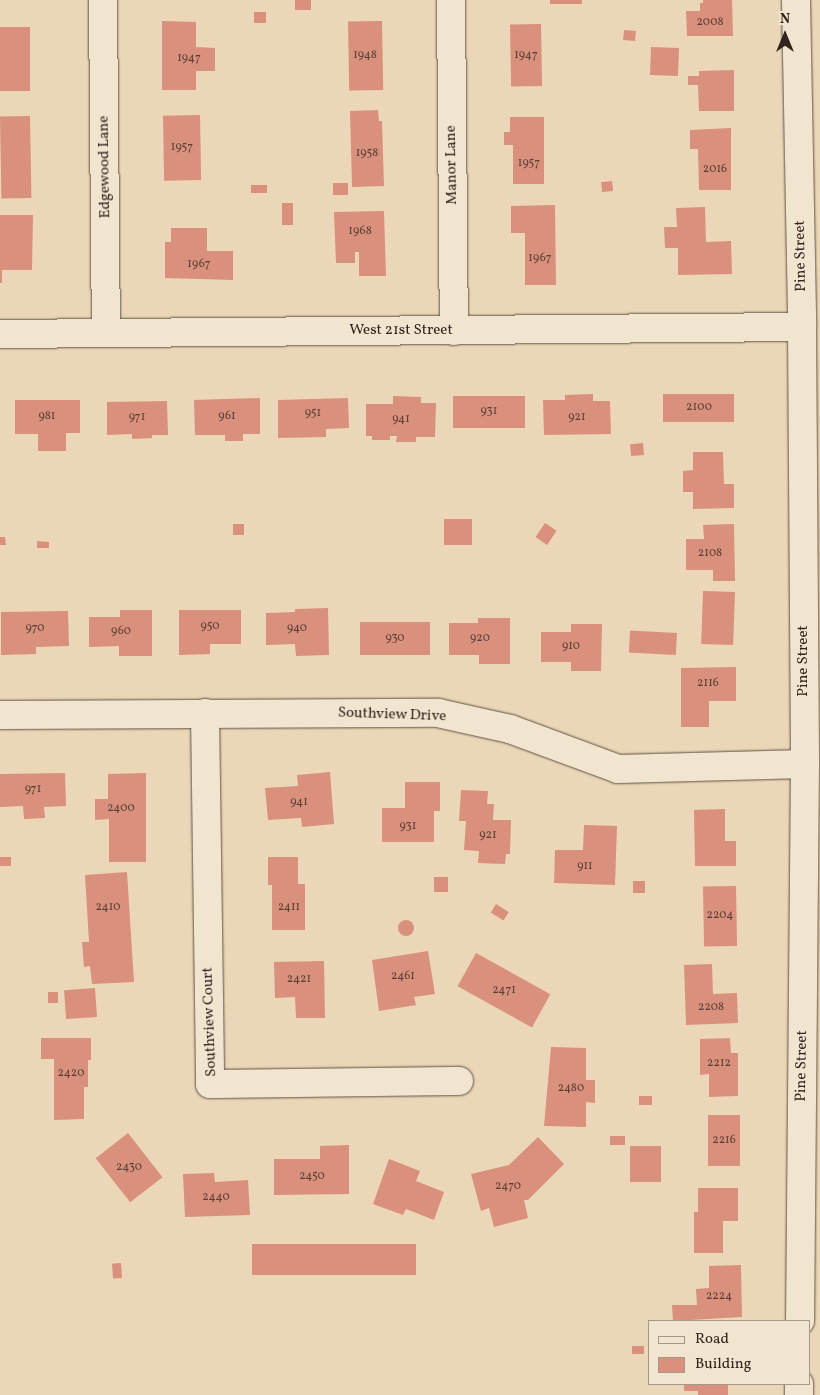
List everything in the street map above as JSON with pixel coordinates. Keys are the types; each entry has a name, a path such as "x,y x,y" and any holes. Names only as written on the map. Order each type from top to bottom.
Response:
{"street":[{"name":"Edgewood Lane","path":"103,0 106,333"},
{"name":"Manor Lane","path":"450,0 454,331"},
{"name":"Pine Street","path":"796,0 802,327 805,764 800,1320"},
{"name":"West 21st Street","path":"0,334 802,327"},
{"name":"Southview Court","path":"205,713 210,1084 459,1081"},
{"name":"Southview Drive","path":"0,715 438,713 510,729 618,769 805,764"}],"building":[{"path":"295,0 311,0 311,10 295,10"},
{"path":"550,0 582,0 582,4 550,4"},
{"path":"703,0 732,0 733,36 687,36 686,11 700,11 700,3 703,3"},
{"path":"254,12 266,12 266,23 254,23"},
{"path":"162,21 196,22 196,47 215,48 215,71 196,71 196,90 162,90"},
{"path":"382,21 383,90 349,91 348,22"},
{"path":"541,24 542,86 511,87 510,25"},
{"path":"0,27 30,27 30,91 0,91"},
{"path":"624,30 636,31 635,41 623,40"},
{"path":"651,47 679,48 678,76 650,75"},
{"path":"734,70 734,111 699,111 698,85 688,85 688,76 699,76 699,71"},
{"path":"378,110 379,121 382,121 384,186 352,187 350,111"},
{"path":"200,115 201,180 164,181 163,116"},
{"path":"30,116 31,198 1,199 0,117"},
{"path":"510,117 544,117 544,184 513,184 513,145 504,145 504,132 510,132"},
{"path":"731,128 731,190 699,190 698,149 690,149 690,130"},
{"path":"612,181 613,191 602,192 601,182"},
{"path":"333,183 348,183 348,195 333,195"},
{"path":"251,185 267,185 267,193 251,193"},
{"path":"282,203 293,203 293,225 282,225"},
{"path":"555,205 556,285 525,285 525,233 511,233 511,206"},
{"path":"705,207 706,242 731,241 732,274 678,275 678,248 665,248 664,227 677,227 676,208"},
{"path":"384,211 386,276 359,276 359,252 355,252 355,263 336,263 334,212"},
{"path":"0,215 33,215 32,270 2,270 2,283 0,283"},
{"path":"171,228 207,228 207,251 233,251 233,280 165,278 165,242 171,242"},
{"path":"593,394 593,401 610,401 611,434 544,435 543,400 565,400 565,395"},
{"path":"663,394 734,394 734,422 663,422"},
{"path":"393,396 421,397 421,403 436,403 435,437 416,437 416,442 396,442 397,436 390,436 390,440 372,440 372,436 366,436 366,404 393,404"},
{"path":"453,396 525,396 525,428 453,428"},
{"path":"260,398 260,434 243,434 243,441 225,441 225,435 195,435 194,400"},
{"path":"348,398 349,428 326,429 326,437 278,438 278,400"},
{"path":"15,400 80,400 80,433 66,433 66,451 38,451 38,434 15,434"},
{"path":"167,401 168,435 152,435 152,438 132,439 132,434 107,435 107,402"},
{"path":"643,443 644,455 631,456 630,444"},
{"path":"693,452 723,452 724,484 734,484 734,508 693,509 693,492 683,492 683,471 693,470"},
{"path":"444,519 472,519 472,545 444,545"},
{"path":"545,523 557,531 547,545 535,537"},
{"path":"233,524 244,524 244,535 233,535"},
{"path":"734,524 735,581 713,581 713,570 686,570 686,539 704,539 703,525"},
{"path":"0,537 5,537 6,545 0,545"},
{"path":"37,541 49,542 49,548 37,548"},
{"path":"703,591 735,592 733,645 701,644"},
{"path":"328,608 329,655 296,656 295,644 266,645 266,613 295,612 295,609"},
{"path":"120,610 152,610 152,656 119,656 119,646 89,647 89,617 120,617"},
{"path":"179,610 241,610 241,644 210,644 210,654 179,655"},
{"path":"68,611 69,646 36,647 36,654 1,655 1,612"},
{"path":"478,618 510,618 510,664 479,664 479,655 449,655 449,623 478,623"},
{"path":"360,622 430,622 430,655 360,655"},
{"path":"571,624 602,624 601,671 571,671 571,662 541,662 541,632 571,632"},
{"path":"630,631 677,633 676,655 629,653"},
{"path":"736,667 736,701 709,701 709,727 681,727 681,668"},
{"path":"330,772 334,824 302,827 301,818 268,820 265,788 298,786 297,775"},
{"path":"65,773 66,806 44,807 45,818 24,819 23,806 0,807 0,774"},
{"path":"146,773 146,862 109,862 109,819 95,820 95,799 108,799 108,774"},
{"path":"405,782 440,782 440,811 434,811 434,842 382,842 382,808 405,808"},
{"path":"461,790 488,791 487,804 494,804 493,820 511,820 510,854 506,854 505,864 478,863 479,851 464,850 466,821 459,821"},
{"path":"725,809 725,841 736,841 736,866 695,866 694,810"},
{"path":"584,825 617,826 615,885 554,883 555,850 583,850"},
{"path":"0,857 11,857 11,866 0,866"},
{"path":"268,857 298,857 298,884 305,884 305,930 272,930 272,885 268,885"},
{"path":"127,872 134,982 92,984 90,966 84,967 82,942 89,942 85,875"},
{"path":"434,877 448,877 448,892 434,892"},
{"path":"633,881 645,881 645,893 633,893"},
{"path":"736,886 737,946 704,947 703,887"},
{"path":"496,904 509,912 503,920 491,912"},
{"path":"406,920 414,928 406,936 398,928"},
{"path":"428,951 435,994 414,997 416,1005 379,1011 372,960"},
{"path":"476,953 550,994 532,1027 458,986"},
{"path":"324,961 325,1018 296,1018 295,997 275,998 274,962"},
{"path":"712,964 713,994 737,993 738,1023 686,1025 684,965"},
{"path":"95,988 97,1017 66,1019 64,990"},
{"path":"48,992 58,992 58,1003 48,1003"},
{"path":"41,1038 91,1038 91,1060 88,1060 88,1087 84,1087 84,1119 54,1120 54,1059 41,1059"},
{"path":"730,1038 731,1053 738,1053 738,1096 709,1097 709,1074 700,1075 700,1039"},
{"path":"551,1047 586,1048 586,1080 595,1080 595,1103 586,1102 586,1127 544,1126"},
{"path":"639,1096 652,1096 652,1105 639,1105"},
{"path":"708,1115 740,1115 740,1166 708,1166"},
{"path":"128,1133 162,1177 130,1202 96,1158"},
{"path":"610,1136 625,1136 625,1145 610,1145"},
{"path":"538,1137 564,1164 528,1200 524,1200 528,1218 494,1227 489,1208 481,1211 471,1174 509,1165"},
{"path":"349,1145 349,1194 274,1195 274,1159 320,1159 320,1146"},
{"path":"630,1146 661,1146 661,1182 630,1182"},
{"path":"389,1159 420,1171 416,1181 444,1192 434,1220 406,1209 403,1215 373,1204"},
{"path":"214,1173 215,1182 248,1180 250,1215 185,1217 183,1174"},
{"path":"698,1188 738,1188 738,1221 723,1221 723,1253 694,1253 694,1212 698,1212"},
{"path":"252,1244 416,1244 416,1275 252,1275"},
{"path":"121,1263 122,1278 113,1279 112,1264"},
{"path":"741,1265 742,1317 673,1320 672,1305 697,1305 696,1289 709,1288 709,1266"},
{"path":"632,1346 644,1346 644,1354 632,1354"},
{"path":"684,1385 728,1385 728,1395 698,1395 698,1391 684,1391"}]}
